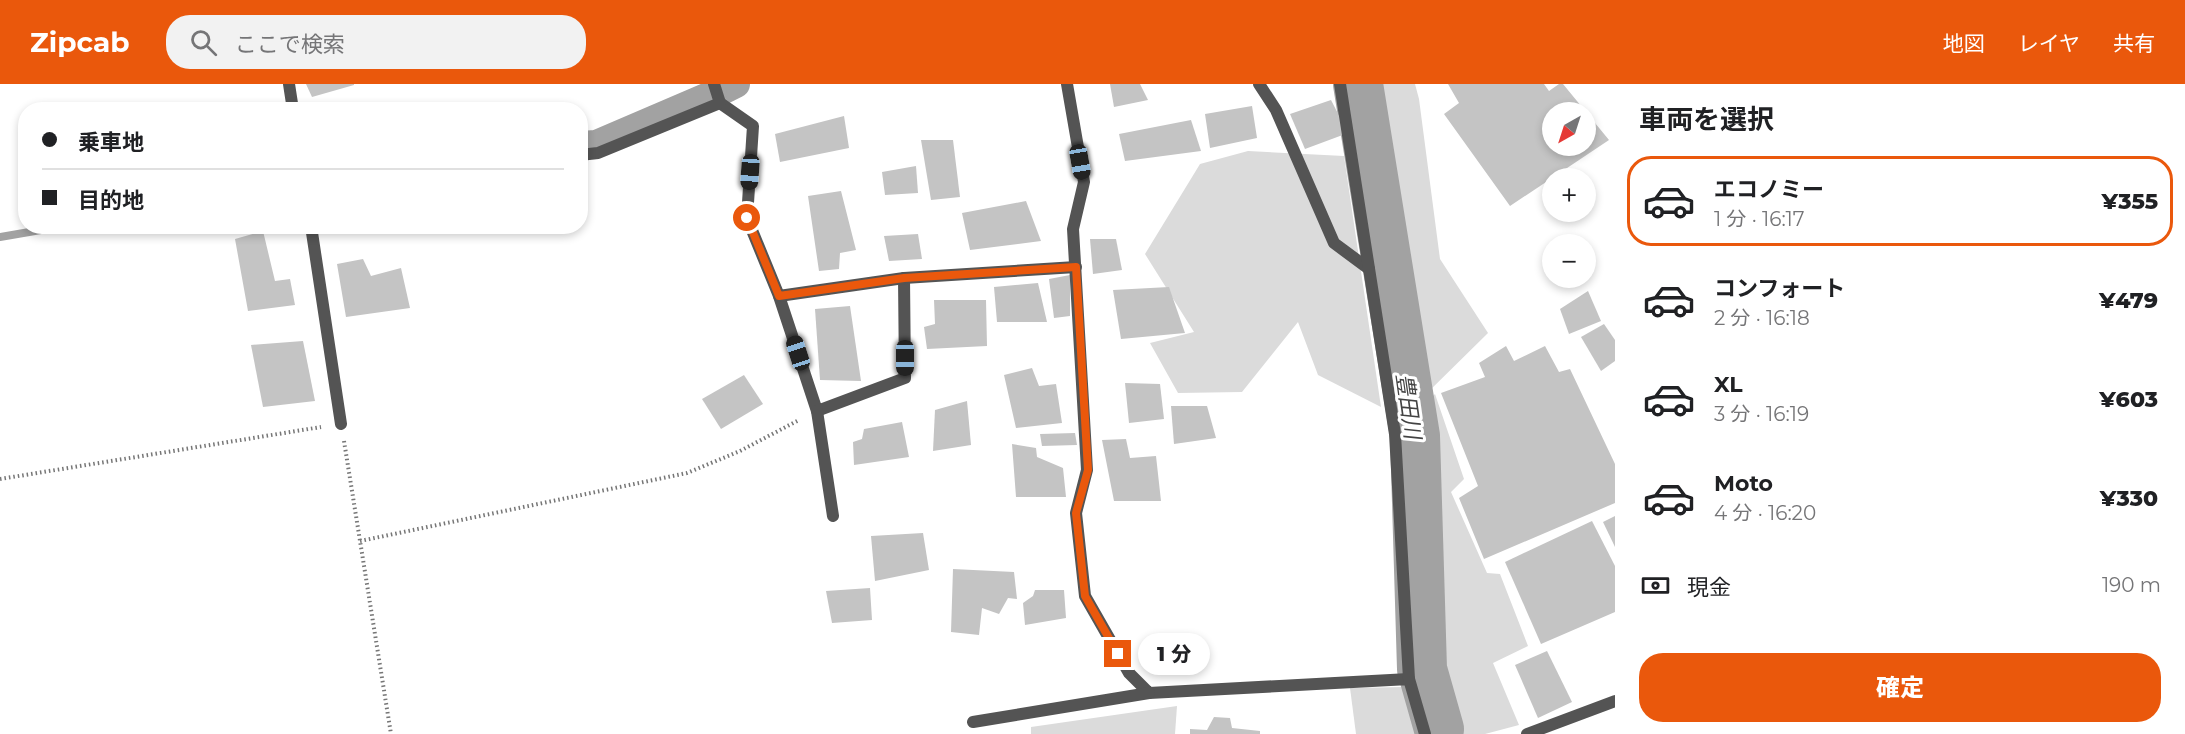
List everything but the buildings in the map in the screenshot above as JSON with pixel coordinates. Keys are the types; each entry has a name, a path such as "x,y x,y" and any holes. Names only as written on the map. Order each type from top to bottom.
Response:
{"street":[{"path":"289,84 292,102"},
{"path":"714,84 720,103 753,126 747,218 779,296 817,411 833,516"},
{"path":"1067,84 1084,182 1073,229 1088,470 1076,513 1085,596 1129,673 1149,693"},
{"path":"1259,84 1276,110 1334,243 1369,269"},
{"path":"1341,84 1395,434 1408,679 1425,734"},
{"path":"588,154 598,153 720,103"},
{"path":"312,234 341,424"},
{"path":"779,296 904,278 1076,267"},
{"path":"817,411 905,378 904,278"},
{"path":"973,722 1149,693 1408,679"},
{"path":"1527,734 1615,701"}],"path":[{"path":"360,541 687,473 740,452 817,411"},
{"path":"0,479 341,424 391,734"}],"shaded area":[{"path":"1369,84 1415,84 1419,99 1440,259 1488,333 1422,398 1398,277"},
{"path":"1248,151 1344,156 1381,407 1318,375 1298,322 1242,392 1178,393 1150,343 1194,332 1145,254 1200,164"},
{"path":"1435,394 1464,479 1451,492 1487,573 1500,574 1528,646 1493,663 1519,725 1485,734 1446,734 1429,670 1423,406"},
{"path":"1404,687 1416,734 1356,734 1350,688"},
{"path":"1177,706 1175,734 1031,734 1031,727"}],"waterway":[{"path":"724,90 736,84"},
{"name":"豊田川","path":"1358,84 1415,436 1422,669 1439,729"},
{"path":"588,144 596,144 713,94"},
{"path":"0,237 18,234"}],"route":[{"path":"747,218 779,296 904,278 1076,267 1088,470 1076,513 1085,596 1118,654"}]}
